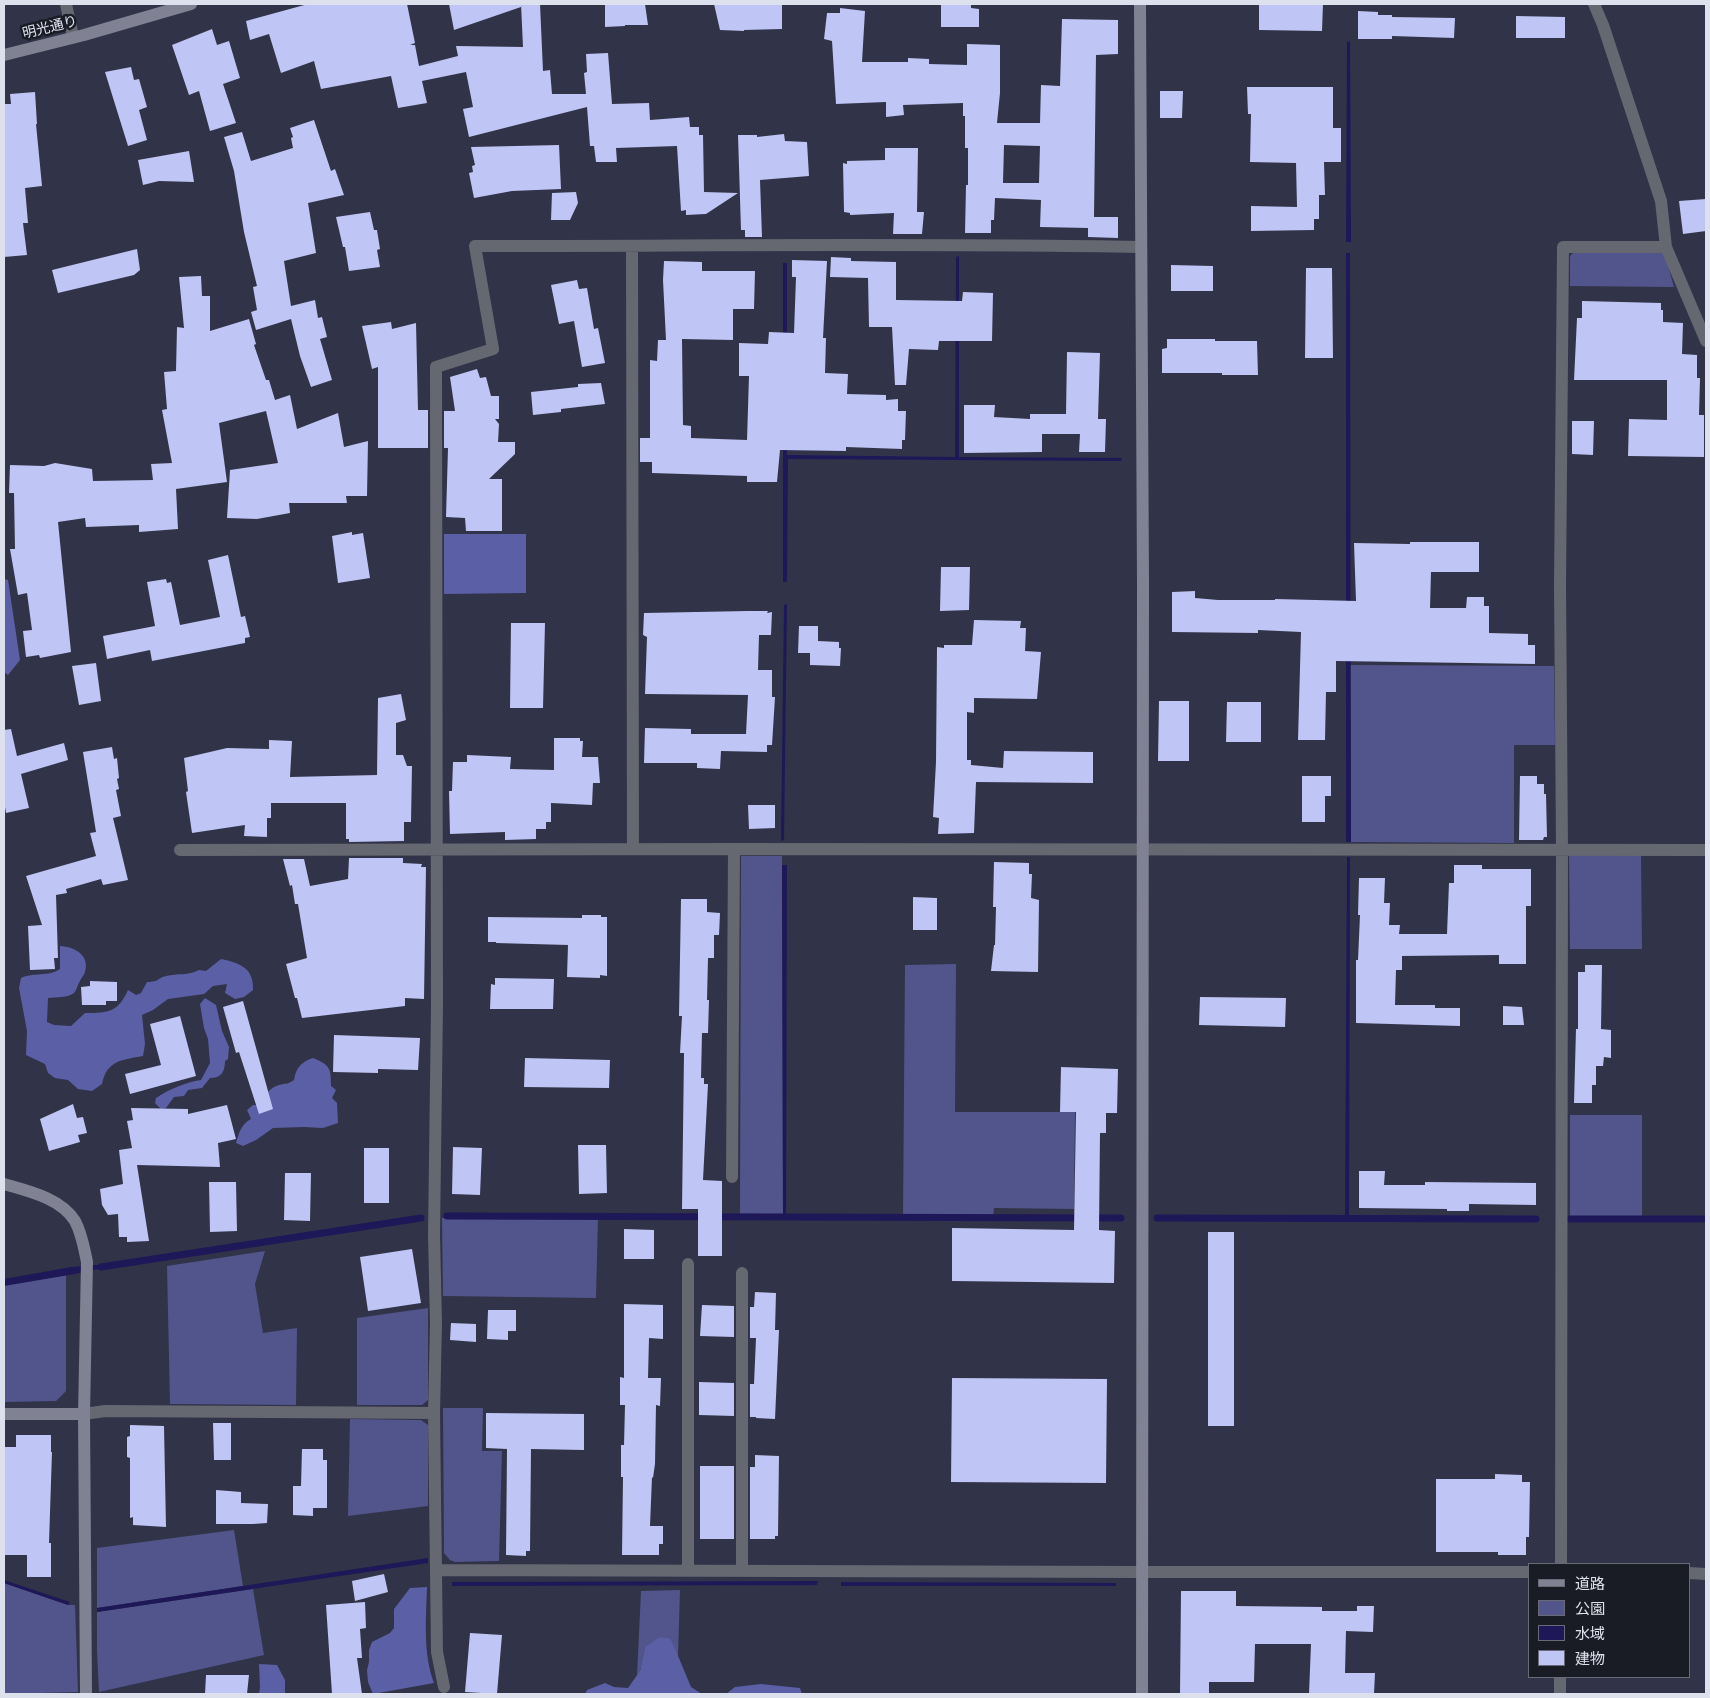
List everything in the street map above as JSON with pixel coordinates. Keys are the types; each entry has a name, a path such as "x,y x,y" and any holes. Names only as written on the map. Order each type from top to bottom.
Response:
{"street":[{"path":"66,4 73,37"},
{"name":"明光通り","path":"4,55 191,4"},
{"path":"1140,4 1142,1694"},
{"path":"1594,4 1606,34 1661,201 1666,247 1706,341"},
{"path":"444,1687 437,1652 434,1412 436,1323 434,1235 437,850 436,367 493,349 475,246 837,245 1141,247"},
{"path":"632,246 633,849"},
{"path":"1561,1563 1562,850 1560,575 1563,247 1666,247"},
{"path":"732,1177 734,849"},
{"path":"180,850 1706,850"},
{"path":"4,1184 28,1191 60,1205 74,1220 82,1239 87,1262 84,1414 86,1694"},
{"path":"688,1264 688,1570"},
{"path":"742,1273 742,1570"},
{"path":"4,1414 84,1414 105,1411 434,1412"},
{"path":"436,1570 1528,1572"},
{"path":"1690,1573 1706,1574"},
{"path":"1560,1678 1560,1694"}],"green space":[{"path":"1660,252 1666,258 1674,287 1570,286 1570,256 1573,253"},
{"path":"1350,665 1554,666 1555,745 1514,745 1514,843 1351,842"},
{"path":"1569,855 1641,855 1642,949 1570,949"},
{"path":"741,856 782,856 783,1216 740,1216"},
{"path":"956,964 955,1112 1075,1112 1074,1209 994,1208 993,1217 903,1217 905,965"},
{"path":"1570,1115 1642,1115 1642,1219 1570,1219"},
{"path":"442,1218 598,1218 596,1298 443,1296"},
{"path":"265,1251 255,1284 263,1333 297,1328 296,1405 170,1404 167,1266"},
{"path":"66,1274 66,1391 56,1401 4,1402 4,1285"},
{"path":"428,1308 428,1400 422,1405 357,1405 357,1318"},
{"path":"443,1408 483,1408 482,1451 502,1451 499,1561 455,1562 450,1560 444,1553"},
{"path":"350,1419 421,1420 428,1425 428,1506 348,1516"},
{"path":"234,1530 243,1586 97,1608 97,1548"},
{"path":"4,1583 68,1605 75,1605 78,1692 4,1694"},
{"path":"253,1589 264,1655 99,1692 97,1612"},
{"path":"680,1590 678,1657 671,1639 645,1647 640,1671 637,1676 641,1591"}],"shaded area":[{"path":"444,534 526,534 526,593 444,594"},
{"path":"4,579 8,580 20,660 8,675 4,672"},
{"path":"60,946 71,948 80,953 86,966 74,993 65,997 48,998 47,1022 54,1025 71,1026 85,1013 107,1012 120,1003 128,990 136,995 141,993 147,982 170,975 191,973 199,970 206,971 221,959 234,962 244,968 251,976 253,990 244,997 235,999 225,993 227,984 213,986 204,994 168,999 153,1010 142,1015 145,1044 143,1056 116,1062 104,1076 102,1084 92,1091 78,1089 68,1080 55,1078 48,1073 45,1064 26,1055 27,1031 19,988 21,978 51,973 60,969"},
{"path":"205,998 216,1005 222,1031 229,1047 228,1059 225,1061 220,1076 210,1078 202,1088 188,1090 184,1096 174,1097 166,1108 161,1109 155,1103 156,1098 177,1087 201,1080 210,1063 208,1039 200,1004"},
{"path":"313,1058 326,1065 330,1071 331,1086 336,1090 332,1098 337,1103 338,1123 323,1128 273,1128 256,1140 243,1146 236,1143 239,1132 251,1119 247,1110 253,1105 259,1105 267,1093 275,1086 294,1080 300,1066 305,1061"},
{"path":"427,1587 427,1648 430,1672 434,1683 373,1694 368,1682 367,1670 369,1650 372,1642 390,1633 394,1628 394,1609 410,1588"},
{"path":"660,1637 671,1639 691,1687 702,1694 585,1694 587,1690 605,1683 614,1687 628,1688 640,1671 645,1647"},
{"path":"259,1664 277,1665 285,1680 285,1694 259,1694"},
{"path":"761,1684 800,1688 802,1694 726,1694 735,1687"}],"water":[{"path":"1350,41 1351,242 1346,242 1347,42"},
{"path":"1346,253 1350,253 1351,842 1346,842"},
{"path":"959,256 959,457 1122,458 1121,461 788,459 787,582 783,582 783,263 787,263 787,455 955,457 956,257"},
{"path":"787,604 784,840 781,841 784,605"},
{"path":"1347,857 1350,857 1349,1219 1345,1219"},
{"path":"782,865 787,865 786,1216 783,1216"},
{"path":"97,1265 101,1267 75,1274 4,1286 4,1279 71,1267"},
{"path":"428,1558 428,1563 97,1612 97,1608"},
{"path":"4,1580 70,1602 68,1605 4,1583"},
{"path":"818,1581 817,1585 452,1586 452,1582"},
{"path":"841,1582 1116,1583 1116,1586 841,1586"}],"building":[{"path":"308,4 407,4 415,43 410,45 415,45 419,66 458,56 456,46 523,47 521,4 540,4 543,71 550,70 552,94 586,94 584,73 587,72 586,54 608,53 612,104 649,103 650,120 689,117 690,127 699,127 699,135 703,135 704,192 738,193 706,214 686,215 686,210 681,211 677,146 616,148 617,162 596,162 594,146 590,146 587,107 469,137 463,109 473,107 466,72 422,81 427,103 398,108 391,76 321,89 314,61 281,73 269,34 250,40 246,21"},
{"path":"449,4 521,4 521,7 454,30"},
{"path":"605,4 645,4 648,25 605,27"},
{"path":"714,4 782,4 782,29 720,30"},
{"path":"941,4 971,4 971,8 979,9 979,27 941,27"},
{"path":"1259,4 1323,4 1322,31 1259,30"},
{"path":"840,8 865,11 862,62 908,62 908,58 929,59 929,64 967,65 967,44 1000,45 1000,93 997,123 1040,123 1041,85 1060,86 1062,19 1118,20 1118,54 1096,55 1094,217 1118,217 1118,238 1088,237 1088,228 1040,227 1041,200 995,198 994,220 991,220 991,233 965,233 968,148 965,148 963,103 903,105 904,115 886,117 886,102 836,104 832,41 824,39 827,13 840,13","holes":["1004,145 1040,146 1039,183 1003,183"]},
{"path":"1358,11 1378,12 1378,15 1392,15 1392,17 1455,18 1454,38 1392,36 1392,39 1358,39"},
{"path":"1516,16 1565,17 1565,38 1516,38"},
{"path":"212,29 217,45 229,41 240,78 223,84 236,123 210,131 199,91 189,95 172,45"},
{"path":"131,67 134,80 139,79 147,107 139,110 147,140 128,146 105,72"},
{"path":"1247,87 1333,87 1333,128 1341,128 1341,162 1324,162 1325,195 1319,195 1319,219 1314,219 1314,230 1251,231 1251,206 1297,207 1296,163 1250,162 1251,114 1248,114"},
{"path":"1160,91 1183,91 1182,118 1160,118"},
{"path":"35,92 42,186 25,188 28,223 23,223 27,255 4,257 4,104 11,104 10,94"},
{"path":"314,120 331,171 335,169 344,195 308,203 316,253 284,261 291,306 315,300 318,318 322,317 327,337 320,339 332,380 311,387 300,356 291,319 256,330 251,312 257,310 253,287 257,286 244,232 234,171 224,137 242,132 251,161 293,148 291,138 293,137 290,128"},
{"path":"784,134 785,141 807,142 809,176 760,180 762,237 745,237 745,230 741,230 738,135 757,135 757,137"},
{"path":"559,145 561,189 512,191 474,198 469,173 473,172 472,166 475,165 471,147"},
{"path":"885,148 918,148 917,212 924,212 922,234 893,234 894,213 850,215 850,213 844,212 843,163 847,164 847,161 885,160"},
{"path":"189,151 194,182 159,181 143,185 138,160"},
{"path":"576,192 578,203 570,220 551,220 552,193"},
{"path":"1706,199 1706,231 1683,234 1679,201"},
{"path":"370,212 374,230 377,230 380,249 377,250 380,267 349,271 345,247 343,247 336,217"},
{"path":"137,249 140,270 134,275 58,293 52,270"},
{"path":"831,257 851,258 851,261 896,262 896,300 962,301 963,292 993,293 992,341 939,341 938,350 909,349 906,385 895,385 892,327 869,327 868,278 830,277"},
{"path":"792,260 827,261 823,338 826,338 825,373 848,374 847,394 886,395 886,400 898,399 898,411 906,411 905,440 902,440 902,449 846,447 846,451 780,450 777,482 747,482 747,476 652,473 652,462 640,462 640,438 650,438 650,360 657,361 658,340 666,340 664,261 702,262 702,271 755,271 754,309 733,309 733,340 682,339 683,425 691,426 691,438 747,440 749,376 739,376 739,343 768,344 769,332 794,333 796,277 792,277"},
{"path":"1171,265 1213,266 1213,291 1171,291"},
{"path":"1306,268 1332,268 1333,358 1305,358"},
{"path":"201,276 202,296 210,296 210,331 249,319 256,344 254,345 266,380 269,380 275,400 290,395 297,429 338,413 344,447 368,441 367,496 346,496 347,503 289,503 290,513 257,519 227,518 230,470 278,463 266,411 219,423 227,482 176,489 178,529 139,532 139,525 86,527 85,518 58,522 71,652 40,658 39,655 26,657 23,631 32,630 27,593 18,595 10,549 15,549 14,493 9,493 10,465 44,466 55,463 92,469 93,481 153,480 151,464 172,463 162,410 167,409 164,372 176,371 177,327 184,328 179,277"},
{"path":"577,280 579,289 587,288 594,329 598,328 605,363 582,367 574,321 559,324 551,285"},
{"path":"1582,301 1661,303 1663,322 1683,323 1682,354 1697,355 1697,378 1700,378 1699,415 1704,415 1704,457 1628,456 1629,419 1667,420 1667,380 1574,380 1577,318 1582,318"},
{"path":"391,322 392,329 416,323 418,410 428,410 428,448 378,448 378,367 372,369 362,326"},
{"path":"1167,339 1257,341 1258,375 1162,373 1162,349 1167,348"},
{"path":"1067,352 1100,353 1098,419 1106,419 1105,452 1079,452 1080,434 1042,434 1042,452 964,453 964,405 995,405 994,417 1030,419 1030,414 1066,414"},
{"path":"477,369 480,378 486,377 491,396 499,396 499,419 495,419 499,424 498,442 515,442 515,454 489,479 502,479 502,531 466,531 465,518 446,517 448,448 444,448 444,411 455,411 450,377"},
{"path":"601,383 605,404 561,409 561,412 533,415 531,392 578,387 578,384"},
{"path":"1572,421 1594,421 1593,455 1572,454"},
{"path":"352,532 352,535 363,533 370,578 338,583 332,536"},
{"path":"1410,542 1479,542 1479,572 1431,572 1430,608 1466,608 1467,597 1484,597 1484,606 1489,606 1489,633 1528,634 1528,645 1535,645 1535,664 1336,661 1336,692 1326,692 1325,740 1298,740 1301,632 1258,630 1258,633 1172,632 1172,592 1195,591 1195,598 1218,600 1356,601 1354,543 1410,544"},
{"path":"228,555 241,617 245,616 250,637 245,638 245,643 152,661 150,650 107,659 103,636 155,626 147,582 166,579 167,583 171,582 180,625 220,617 208,560"},
{"path":"941,567 970,567 969,610 940,611"},
{"path":"768,611 767,613 772,612 771,635 759,635 758,670 772,670 772,697 775,697 772,745 767,745 767,752 721,751 720,769 697,768 697,763 644,763 645,728 691,729 691,734 746,734 748,695 645,694 647,637 643,635 644,613"},
{"path":"974,620 1021,621 1020,628 1026,628 1025,651 1041,652 1037,699 974,698 974,713 967,712 967,760 971,760 971,765 1003,768 1004,751 1093,752 1093,783 976,782 974,833 938,834 939,818 933,817 936,762 937,647 944,648 944,645 972,645"},
{"path":"511,623 545,623 543,708 510,708"},
{"path":"799,626 818,626 818,641 839,642 839,648 841,648 840,666 810,665 810,653 798,653"},
{"path":"96,663 101,701 79,705 72,666"},
{"path":"401,694 406,720 396,723 396,755 403,755 407,766 412,766 411,822 404,822 404,841 349,842 349,839 346,839 346,803 271,803 271,818 267,818 267,837 244,836 245,825 192,833 186,792 188,791 184,758 227,748 269,749 269,740 292,741 290,777 377,775 378,698"},
{"path":"1159,701 1189,701 1189,761 1158,761"},
{"path":"1227,702 1261,702 1261,742 1226,742"},
{"path":"11,729 17,756 64,743 68,760 21,774 29,808 6,813 4,801 4,730"},
{"path":"554,738 580,738 580,741 583,741 582,757 598,757 600,783 593,783 592,805 551,803 551,822 546,822 546,829 536,829 536,839 505,840 505,832 450,834 449,791 452,791 453,762 467,762 467,755 511,757 510,769 554,770"},
{"path":"112,747 114,759 117,758 119,789 116,790 121,816 113,818 128,880 103,885 101,879 66,889 67,893 56,895 58,958 54,958 55,969 30,970 28,926 42,925 26,876 96,856 90,833 96,832 83,752"},
{"path":"1302,776 1331,776 1331,796 1325,796 1325,822 1302,822"},
{"path":"1520,776 1537,776 1537,784 1544,784 1547,837 1544,837 1543,840 1519,840"},
{"path":"748,805 775,805 775,828 749,829"},
{"path":"349,858 403,858 403,863 422,864 421,867 426,867 424,999 405,998 405,1006 302,1018 286,964 307,958 298,904 295,904 292,885 290,886 283,859 304,859 310,886 348,879"},
{"path":"994,862 1029,863 1029,874 1032,874 1031,898 1039,900 1038,972 991,971 995,945 996,907 993,907"},
{"path":"1454,865 1482,865 1482,869 1531,869 1531,906 1526,906 1526,964 1499,964 1499,955 1402,956 1402,970 1396,970 1395,1005 1435,1005 1435,1008 1460,1008 1460,1026 1356,1023 1356,960 1358,960 1360,915 1358,915 1359,878 1385,878 1384,903 1390,903 1389,925 1400,925 1399,934 1447,934 1449,883 1454,883"},
{"path":"913,897 937,898 937,930 913,930"},
{"path":"681,899 707,899 707,912 720,913 719,935 714,935 714,958 708,958 708,1033 702,1033 701,1078 704,1078 704,1084 708,1084 703,1180 722,1181 722,1256 698,1256 698,1209 682,1209 684,1053 680,1053 682,1016 679,1016"},
{"path":"582,915 601,915 601,917 607,917 607,976 600,975 600,978 567,977 568,945 488,942 488,917 582,918"},
{"path":"1585,965 1602,965 1601,1029 1611,1030 1611,1058 1604,1057 1603,1066 1596,1066 1596,1085 1592,1085 1592,1103 1574,1103 1576,1029 1578,1029 1578,972 1585,972"},
{"path":"495,978 554,979 553,1009 490,1009 491,984 495,985"},
{"path":"90,981 117,982 117,1001 106,1001 106,1005 82,1005 81,987 90,986"},
{"path":"1200,997 1286,998 1285,1027 1199,1025"},
{"path":"243,1001 273,1109 259,1114 239,1052 236,1053 223,1007"},
{"path":"1503,1006 1522,1007 1524,1025 1503,1025"},
{"path":"180,1016 196,1076 130,1094 125,1074 161,1065 150,1024"},
{"path":"334,1035 420,1038 418,1070 378,1069 378,1073 333,1072"},
{"path":"525,1058 610,1060 609,1088 524,1087"},
{"path":"1061,1067 1118,1069 1117,1113 1106,1113 1106,1133 1100,1133 1099,1230 1115,1231 1114,1283 952,1281 952,1228 1074,1230 1076,1112 1060,1112"},
{"path":"73,1104 77,1118 83,1117 87,1133 78,1135 80,1142 49,1151 40,1119"},
{"path":"227,1105 236,1139 218,1143 220,1167 137,1165 149,1241 127,1242 127,1237 119,1237 118,1214 108,1215 102,1205 100,1189 123,1184 119,1150 132,1148 127,1121 133,1120 131,1108 188,1109 188,1114"},
{"path":"578,1145 606,1145 607,1193 579,1194"},
{"path":"453,1147 482,1148 480,1195 452,1194"},
{"path":"364,1148 389,1148 389,1203 364,1203"},
{"path":"1359,1171 1385,1171 1384,1185 1425,1185 1425,1182 1536,1183 1536,1205 1469,1204 1469,1211 1359,1208"},
{"path":"285,1173 311,1173 310,1221 284,1220"},
{"path":"209,1182 236,1182 237,1231 210,1232"},
{"path":"624,1229 654,1230 654,1259 624,1259"},
{"path":"1208,1232 1234,1232 1234,1426 1208,1426"},
{"path":"412,1249 421,1303 368,1311 360,1257"},
{"path":"755,1292 776,1293 775,1330 779,1330 775,1419 750,1417 750,1384 754,1384 756,1338 750,1338 750,1307 754,1307"},
{"path":"624,1304 663,1305 663,1339 649,1338 648,1378 661,1378 660,1406 656,1405 655,1464 652,1477 650,1526 663,1526 663,1544 659,1544 659,1555 622,1555 623,1477 621,1477 621,1445 624,1445 625,1405 620,1405 620,1377 624,1378"},
{"path":"702,1305 734,1306 734,1337 700,1336"},
{"path":"488,1310 516,1310 516,1331 508,1331 508,1340 487,1339"},
{"path":"451,1323 476,1324 476,1342 450,1340"},
{"path":"952,1378 1107,1379 1106,1483 951,1482"},
{"path":"699,1382 734,1383 734,1416 699,1415"},
{"path":"486,1413 584,1414 584,1450 531,1449 530,1551 526,1551 526,1556 506,1555 507,1449 486,1448"},
{"path":"213,1423 231,1423 231,1460 214,1460"},
{"path":"130,1425 164,1426 166,1527 133,1525 133,1517 130,1518 130,1458 127,1457 127,1437 130,1436"},
{"path":"16,1435 51,1435 49,1543 51,1543 51,1577 27,1577 27,1555 4,1555 4,1447 16,1447"},
{"path":"302,1449 323,1449 323,1460 327,1460 327,1508 313,1508 313,1516 293,1515 293,1486 301,1486"},
{"path":"755,1455 779,1456 778,1536 775,1536 775,1539 750,1539 750,1467 755,1467"},
{"path":"700,1466 734,1466 734,1539 700,1539"},
{"path":"1495,1474 1522,1475 1522,1482 1530,1482 1529,1537 1526,1537 1526,1555 1498,1555 1498,1552 1436,1552 1436,1479 1495,1479"},
{"path":"216,1490 241,1492 241,1503 268,1504 267,1523 216,1524"},
{"path":"384,1574 388,1592 355,1601 352,1581"},
{"path":"1181,1591 1236,1591 1236,1606 1322,1607 1322,1611 1357,1611 1357,1606 1374,1606 1373,1632 1346,1631 1345,1673 1375,1673 1374,1694 1309,1694 1311,1644 1255,1644 1254,1682 1209,1682 1209,1694 1180,1694"},
{"path":"365,1602 366,1628 360,1629 362,1658 357,1658 362,1694 332,1694 326,1605"},
{"path":"470,1633 502,1635 497,1694 465,1692"},
{"path":"206,1675 249,1675 247,1694 205,1694"}],"waterway":[{"path":"447,1216 1121,1218"},
{"path":"101,1267 421,1218"},
{"path":"1157,1218 1536,1219"},
{"path":"1570,1219 1706,1219"}]}
